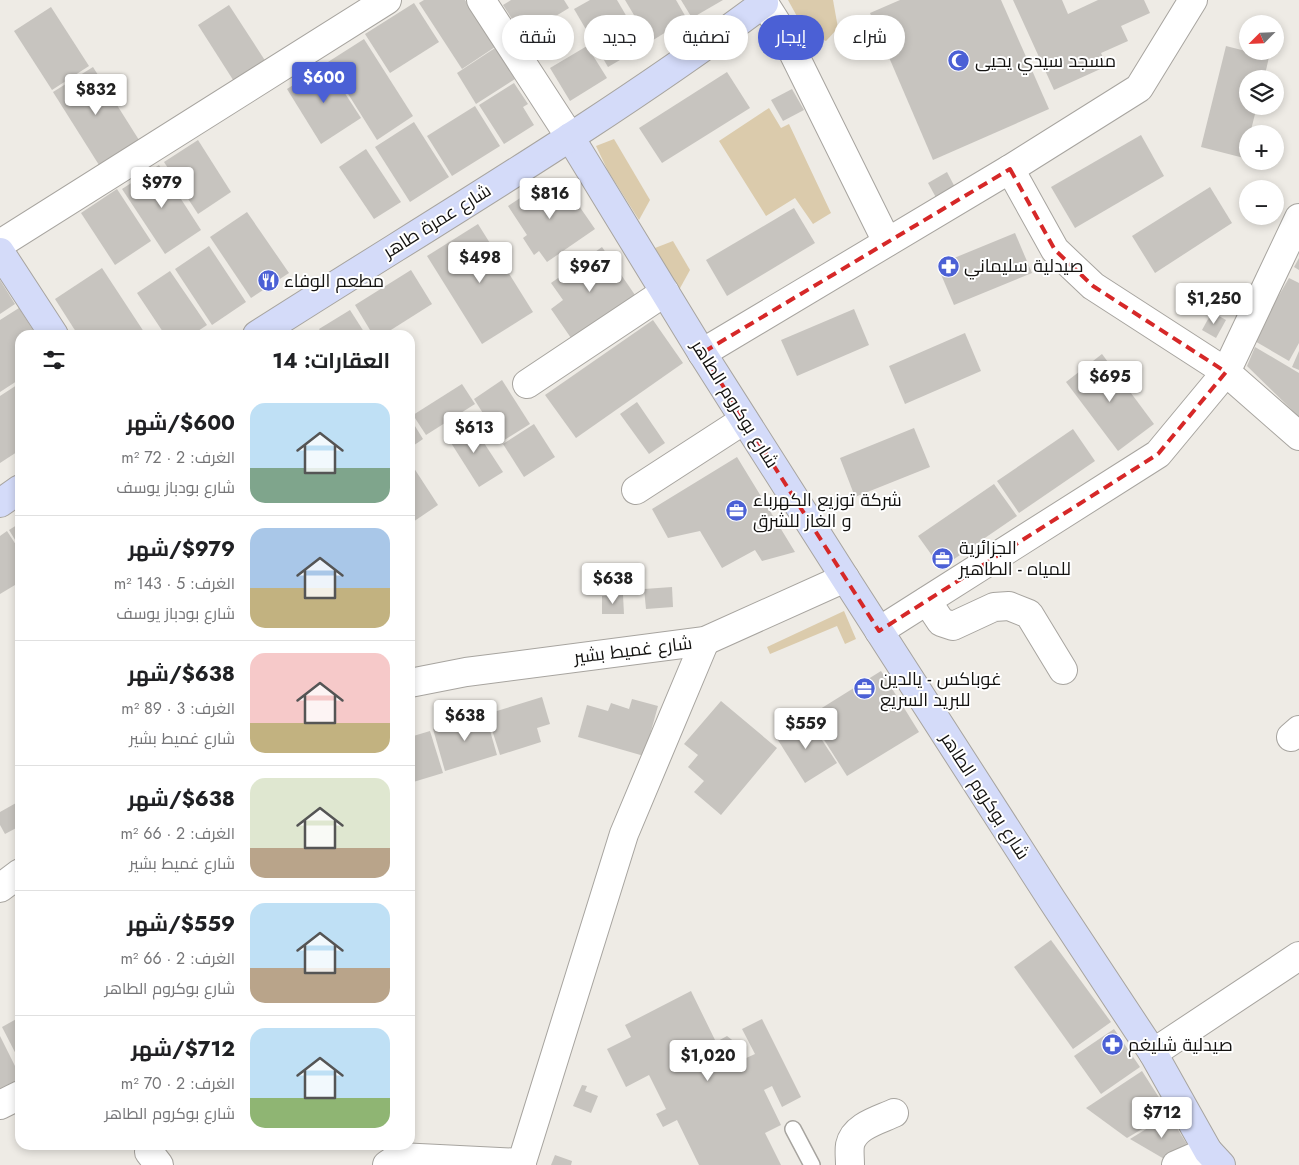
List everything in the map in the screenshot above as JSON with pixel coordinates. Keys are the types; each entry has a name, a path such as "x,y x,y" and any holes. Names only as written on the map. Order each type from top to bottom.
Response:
{"main road":[{"name":"شارع عمرة طاهر","path":"265,330 570,137 724,32 763,2"},
{"name":"شارع بوكروم الطاهر","path":"570,137 744,420 1047,892 1153,1053 1213,1160"},
{"path":"0,252 51,330"},
{"path":"0,503 15,492"}],"street":[{"path":"0,244 387,0"},
{"path":"481,0 570,137"},
{"path":"702,353 1010,169 1139,88 1193,0"},
{"path":"763,2 785,36 887,242"},
{"path":"1010,169 1055,250 1093,286 1226,372 1299,436"},
{"path":"879,631 1158,454 1226,372 1299,218"},
{"path":"528,384 665,292"},
{"path":"636,490 744,420"},
{"name":"شارع غميط بشير","path":"415,682 466,672 705,641 845,578"},
{"path":"927,601 941,622 953,626 994,607 1009,606 1029,614 1063,670"},
{"path":"387,1165 399,1157 521,1164 624,834 705,641"},
{"path":"0,888 15,878"},
{"path":"1153,1053 1299,956"},
{"path":"0,1105 15,1098"},
{"path":"850,1165 849,1148 852,1138 858,1131 894,1113"},
{"path":"1176,1165 1213,1160"}],"lane":[{"path":"793,1128 812,1165"}],"highlighted area":[{"path":"1010,169 1055,250 1093,286 1226,372 1158,454 879,631 702,353"}],"shaded area":[{"path":"788,0 833,0 836,15 834,15 834,32 826,41 824,40 824,15 796,15"},
{"path":"769,108 781,128 789,124 831,213 813,224 795,198 766,216 719,141"},
{"path":"614,139 650,200 639,220 608,171 596,146"},
{"path":"673,241 690,270 679,290 655,248"},
{"path":"844,611 856,639 845,644 837,626 770,654 767,647"}],"building":[{"path":"424,0 465,0 495,47 462,69 419,3"},
{"path":"511,0 564,0 569,8 558,15 509,15 503,5"},
{"path":"590,0 617,0 626,15 584,15 584,26 574,9"},
{"path":"625,0 676,0 685,15 664,15 664,33 654,40 654,15 634,15"},
{"path":"681,0 723,0 697,15 690,15"},
{"name":"مسجد سيدي يحيى","path":"900,0 1001,0 1049,109 933,160 890,60 905,60 905,15 871,15 870,13"},
{"path":"1013,0 1062,0 1068,14 1098,0 1144,0 1150,13 1121,26 1128,41 1101,53 1107,66 1054,90"},
{"path":"414,3 439,42 390,73 365,34"},
{"path":"229,5 266,62 235,83 198,25"},
{"path":"51,7 89,66 52,90 14,31"},
{"path":"364,39 413,116 377,140 328,62"},
{"path":"1226,46 1239,49 1239,60 1268,60 1266,70 1239,70 1239,115 1255,115 1252,125 1239,125 1239,157 1201,147"},
{"path":"495,48 515,79 476,104 457,73"},
{"path":"584,48 584,60 596,60 607,78 570,101 550,68 563,60 574,60 574,54"},
{"path":"604,60 620,60 608,67"},
{"path":"326,64 361,118 321,144 287,89"},
{"path":"93,67 139,140 99,165 53,92"},
{"path":"727,72 750,108 662,163 639,128"},
{"path":"514,83 528,104 523,107 534,125 504,144 479,105"},
{"path":"792,89 804,110 783,121 771,100"},
{"path":"475,106 500,146 452,176 427,136"},
{"path":"414,122 449,177 410,202 375,147"},
{"path":"1141,135 1164,176 1075,228 1051,187"},
{"path":"198,140 231,192 198,214 164,162"},
{"path":"366,149 401,202 374,219 339,167"},
{"path":"159,165 201,230 165,254 122,189"},
{"path":"947,172 958,193 939,203 928,183"},
{"path":"546,181 556,182 572,206 577,203 595,229 547,262 539,251 534,255 523,238 527,235 508,206"},
{"path":"1210,187 1232,223 1155,273 1132,236"},
{"path":"117,189 151,241 115,265 81,213"},
{"path":"794,208 815,243 727,296 706,260"},
{"path":"247,212 289,273 251,298 210,237"},
{"path":"478,224 533,312 482,344 427,256"},
{"path":"1015,233 1032,273 954,305 937,265"},
{"path":"209,246 246,302 212,325 175,269"},
{"path":"602,247 635,295 571,338 551,309 563,300 551,283"},
{"path":"1299,258 1299,270 1294,267"},
{"path":"102,268 143,330 75,330 55,299"},
{"path":"411,270 432,304 391,330 370,330 355,305"},
{"path":"170,271 207,325 200,330 162,330 137,293"},
{"path":"1289,278 1299,283 1299,343 1289,361 1253,340"},
{"path":"0,280 15,304 0,314"},
{"path":"19,308 33,330 15,330 15,382 0,392 0,320"},
{"path":"854,309 869,345 797,376 781,340"},
{"path":"350,310 363,330 320,330"},
{"path":"1212,312 1226,320 1216,338 1202,330"},
{"path":"653,320 683,363 576,438 545,395"},
{"path":"965,333 981,371 905,404 889,366"},
{"path":"1255,347 1299,373 1299,417 1247,366"},
{"path":"1299,351 1299,370 1292,367"},
{"path":"1102,354 1154,424 1118,451 1066,382"},
{"path":"502,380 530,424 501,442 474,399"},
{"path":"462,384 475,404 426,435 415,418 415,414"},
{"path":"15,386 15,453 0,463 0,396"},
{"path":"637,402 665,443 649,454 620,414"},
{"path":"469,420 503,472 479,487 446,435"},
{"path":"534,424 555,457 524,477 503,444"},
{"path":"415,426 423,439 415,445"},
{"path":"914,428 930,467 855,497 840,458"},
{"path":"1073,429 1095,461 1019,513 997,481"},
{"path":"737,457 795,552 762,561 755,550 722,568 700,531 668,538 652,509"},
{"path":"415,470 438,505 415,521"},
{"path":"994,484 1017,516 941,568 918,536"},
{"path":"15,526 15,540 9,530"},
{"path":"7,531 15,543 15,585 0,594 0,536"},
{"path":"672,587 673,607 646,609 644,589"},
{"path":"623,595 624,614 602,614 602,596"},
{"path":"881,671 919,732 847,776 809,716"},
{"path":"542,697 550,724 537,728 541,742 500,755 487,714"},
{"path":"632,699 658,706 644,756 578,737 587,705 608,711 611,703 629,709"},
{"path":"721,701 777,748 721,815 694,792 704,781 688,767 698,755 684,744"},
{"path":"485,713 497,755 445,771 433,729"},
{"path":"807,717 837,763 805,783 776,737"},
{"path":"430,731 443,773 415,781 415,736"},
{"path":"15,804 15,829 5,834 0,825 0,812"},
{"path":"1051,940 1111,1022 1073,1049 1014,967"},
{"path":"691,991 716,1042 727,1036 736,1043 744,1059 755,1054 742,1029 762,1019 801,1097 782,1107 772,1086 764,1090 781,1125 765,1133 781,1165 699,1165 677,1120 663,1127 656,1114 666,1109 649,1075 626,1087 607,1049 631,1037 625,1025"},
{"path":"15,1020 15,1052 2,1027"},
{"path":"1114,1029 1140,1067 1101,1094 1074,1056"},
{"path":"0,1036 15,1066 15,1090 0,1098"},
{"path":"1142,1071 1169,1113 1127,1138 1086,1108"},
{"path":"582,1085 587,1086 585,1091 598,1096 591,1113 573,1106"},
{"path":"1169,1115 1188,1146 1166,1160 1130,1139"},
{"path":"555,1155 572,1161 571,1165 551,1165"}],"place":[{"name":"مسجد سيدي يحيى","path":"959,61"},
{"name":"صيدلية سليماني","path":"948,266"},
{"name":"مطعم الوفاء","path":"268,281"},
{"name":"شركة توزيع الكهرباء و الغاز للشرق","path":"737,510"},
{"name":"الجزائرية للمياه - الطاهير","path":"943,558"},
{"name":"غوباكس - يالدين للبريد السريع","path":"864,689"},
{"name":"صيدلية شليغم","path":"1112,1045"}]}
